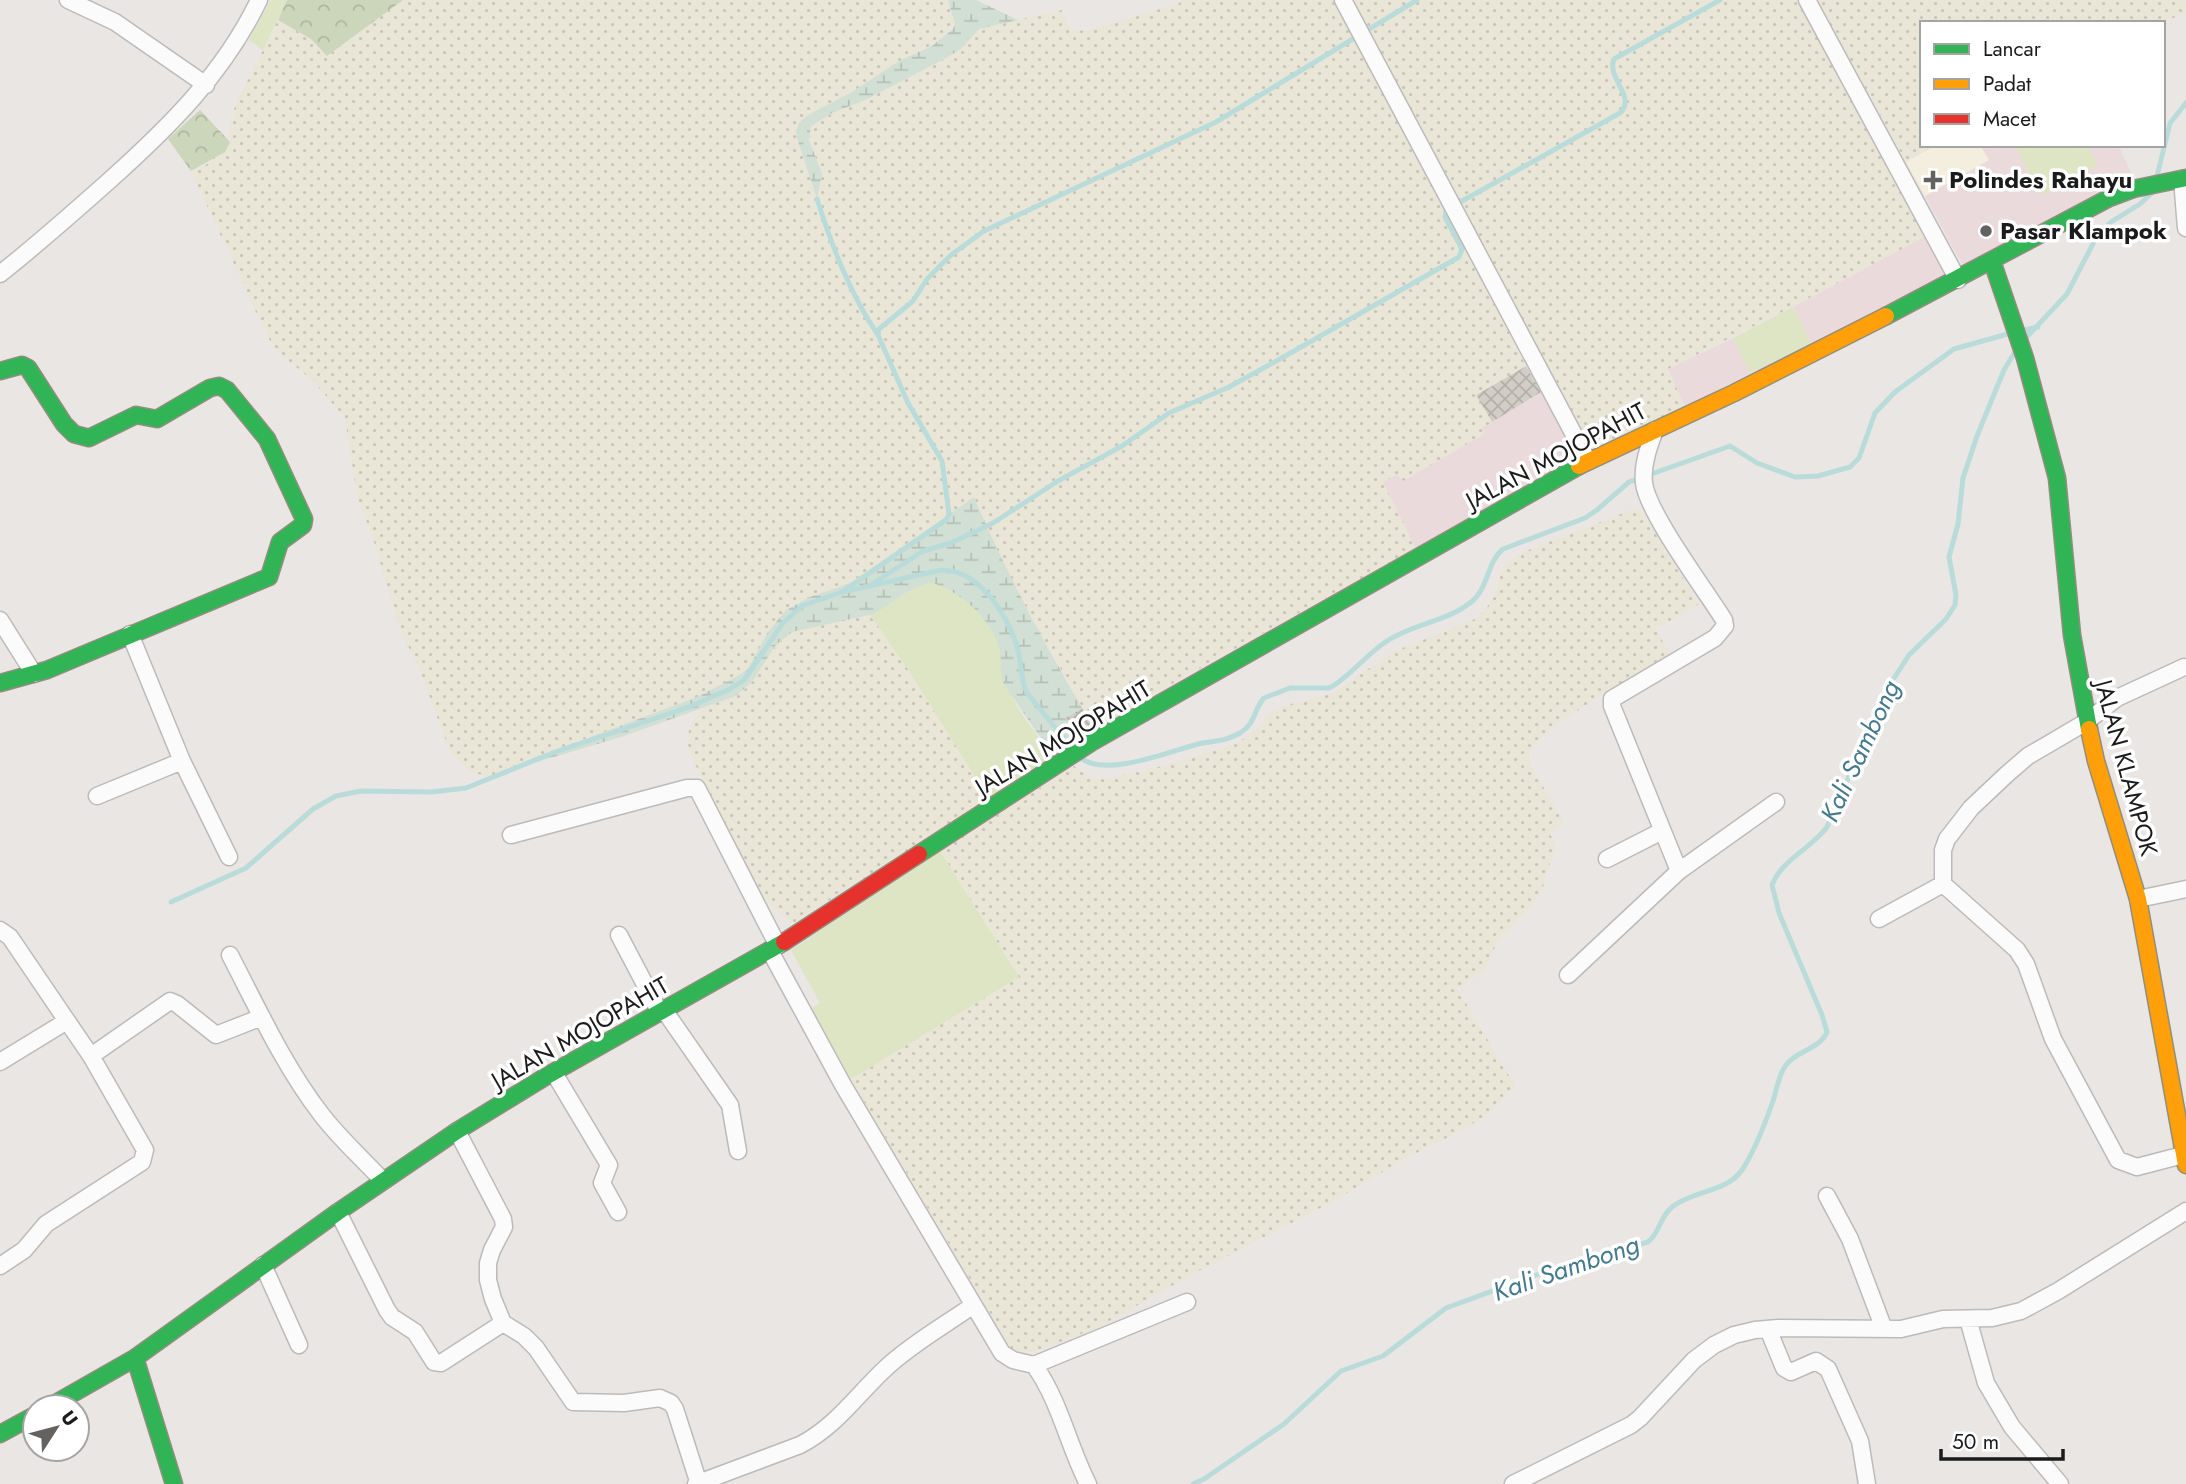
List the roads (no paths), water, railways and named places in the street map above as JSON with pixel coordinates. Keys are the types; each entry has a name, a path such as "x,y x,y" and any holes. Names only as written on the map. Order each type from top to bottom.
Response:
{"street":[{"path":"68,0 115,22 206,86"},
{"path":"0,274 50,234 152,142 206,86 239,37 259,0"},
{"path":"1343,0 1588,461"},
{"path":"1807,0 1958,280"},
{"path":"2181,179 2186,228"},
{"name":"JALAN MOJOPAHIT","path":"74,1393 135,1358 338,1212 457,1131 774,949 1092,742 1588,461 1734,393 1958,280 2109,198 2146,186 2181,179"},
{"name":"JALAN KLAMPOK","path":"1992,261 2025,358 2057,478 2072,635 2086,722 2138,899 2184,1160"},
{"path":"0,371 22,365 28,369 64,424 74,434 89,438 136,415 157,419 210,388 219,386 227,390 267,439 304,519 303,525 283,538 278,545 273,572 269,578 34,674 0,683"},
{"path":"1655,429 1644,475 1648,497 1724,620 1725,626 1715,638 1612,699 1612,706 1679,871"},
{"path":"0,620 34,674"},
{"path":"130,634 182,761 229,857"},
{"path":"2184,1160 2137,1167 2119,1160 2053,1039 2026,964 2017,950 1943,884 1947,839 1971,808 2028,756 2086,722 2118,698 2185,667"},
{"path":"97,796 182,761"},
{"path":"511,835 687,788 697,788 843,1085 1002,1353 1013,1360 1034,1365 1187,1302"},
{"path":"1568,975 1679,871 1776,802"},
{"path":"1607,859 1662,831"},
{"path":"1879,919 1943,884"},
{"path":"2138,899 2186,889"},
{"path":"0,930 10,937 91,1056 145,1150 142,1162 46,1224 24,1250 0,1266"},
{"path":"619,935 662,1012 730,1105 738,1151"},
{"path":"230,955 288,1065 323,1116 383,1181"},
{"path":"91,1056 170,1001 216,1035 262,1017"},
{"path":"0,1062 67,1021"},
{"path":"554,1073 609,1165 602,1183 618,1212"},
{"path":"457,1131 503,1219 504,1227 492,1250 488,1272 493,1299 503,1323 524,1336 536,1348 573,1402 624,1403 652,1398 665,1399 671,1403 698,1484 814,1438 838,1419 889,1364 972,1306"},
{"path":"1828,1196 1850,1240 1884,1329"},
{"path":"1513,1484 1631,1425 1694,1360 1714,1345 1734,1335 1768,1329 1901,1329 1943,1319 1992,1318 2021,1311 2042,1301 2186,1211"},
{"path":"338,1212 387,1310 392,1317 415,1332 434,1362 441,1363 503,1323"},
{"path":"263,1265 299,1346"},
{"path":"1968,1320 1986,1383 2012,1427 2060,1484"},
{"path":"1768,1329 1784,1368 1791,1372 1816,1361 1828,1369 1860,1441 1867,1484"},
{"path":"135,1358 174,1484"},
{"path":"1034,1365 1055,1401 1088,1484"},
{"path":"0,1434 21,1423"}],"waterway":[{"path":"845,590 946,520 949,514 942,461 908,403 878,335 879,329 913,301 927,279 951,255 984,231 1216,122 1417,0"},
{"path":"872,584 923,551 951,543 993,523 1058,481 1122,446 1169,413 1229,387 1459,257 1462,249 1445,217 1446,210 1620,113 1625,100 1614,73 1614,59 1720,0"},
{"name":"Kali Sambong","path":"2165,143 2170,123 2186,103"},
{"name":"Kali Sambong","path":"2157,176 2164,147"},
{"name":"Kali Sambong","path":"2024,340 2067,294 2096,238 2111,222 2140,204 2153,192"},
{"path":"817,199 843,269 878,335"},
{"name":"Kali Sambong","path":"2020,331 2038,327"},
{"path":"1081,758 1105,765 1121,764 1235,736 1249,725 1264,698 1290,688 1333,686 1387,641 1450,615 1470,603 1481,591 1493,561 1503,549 1585,518 1629,482 1730,446 1757,463 1795,477 1818,476 1850,467 1859,458 1875,413 1895,392 1954,349 2011,333"},
{"name":"Kali Sambong","path":"1193,1484 1284,1424 1341,1371 1383,1356 1446,1308 1539,1274 1648,1242 1672,1207 1728,1183 1742,1170 1763,1127 1783,1069 1790,1060 1824,1038 1827,1032 1779,913 1772,885 1783,868 1827,827 1887,689 1909,655 1946,619 1955,605 1956,595 1949,557 1958,524 1963,478 2004,370 2016,350"},
{"path":"171,902 246,868 313,809 336,796 361,791 432,792 466,788 555,752 689,707 744,680 783,623 802,606 842,592 942,570 969,578 1000,610 1014,637 1027,693 1072,748"}],"place":[{"name":"Polindes Rahayu","path":"1933,180"},
{"name":"Pasar Klampok","path":"1986,231"}]}
